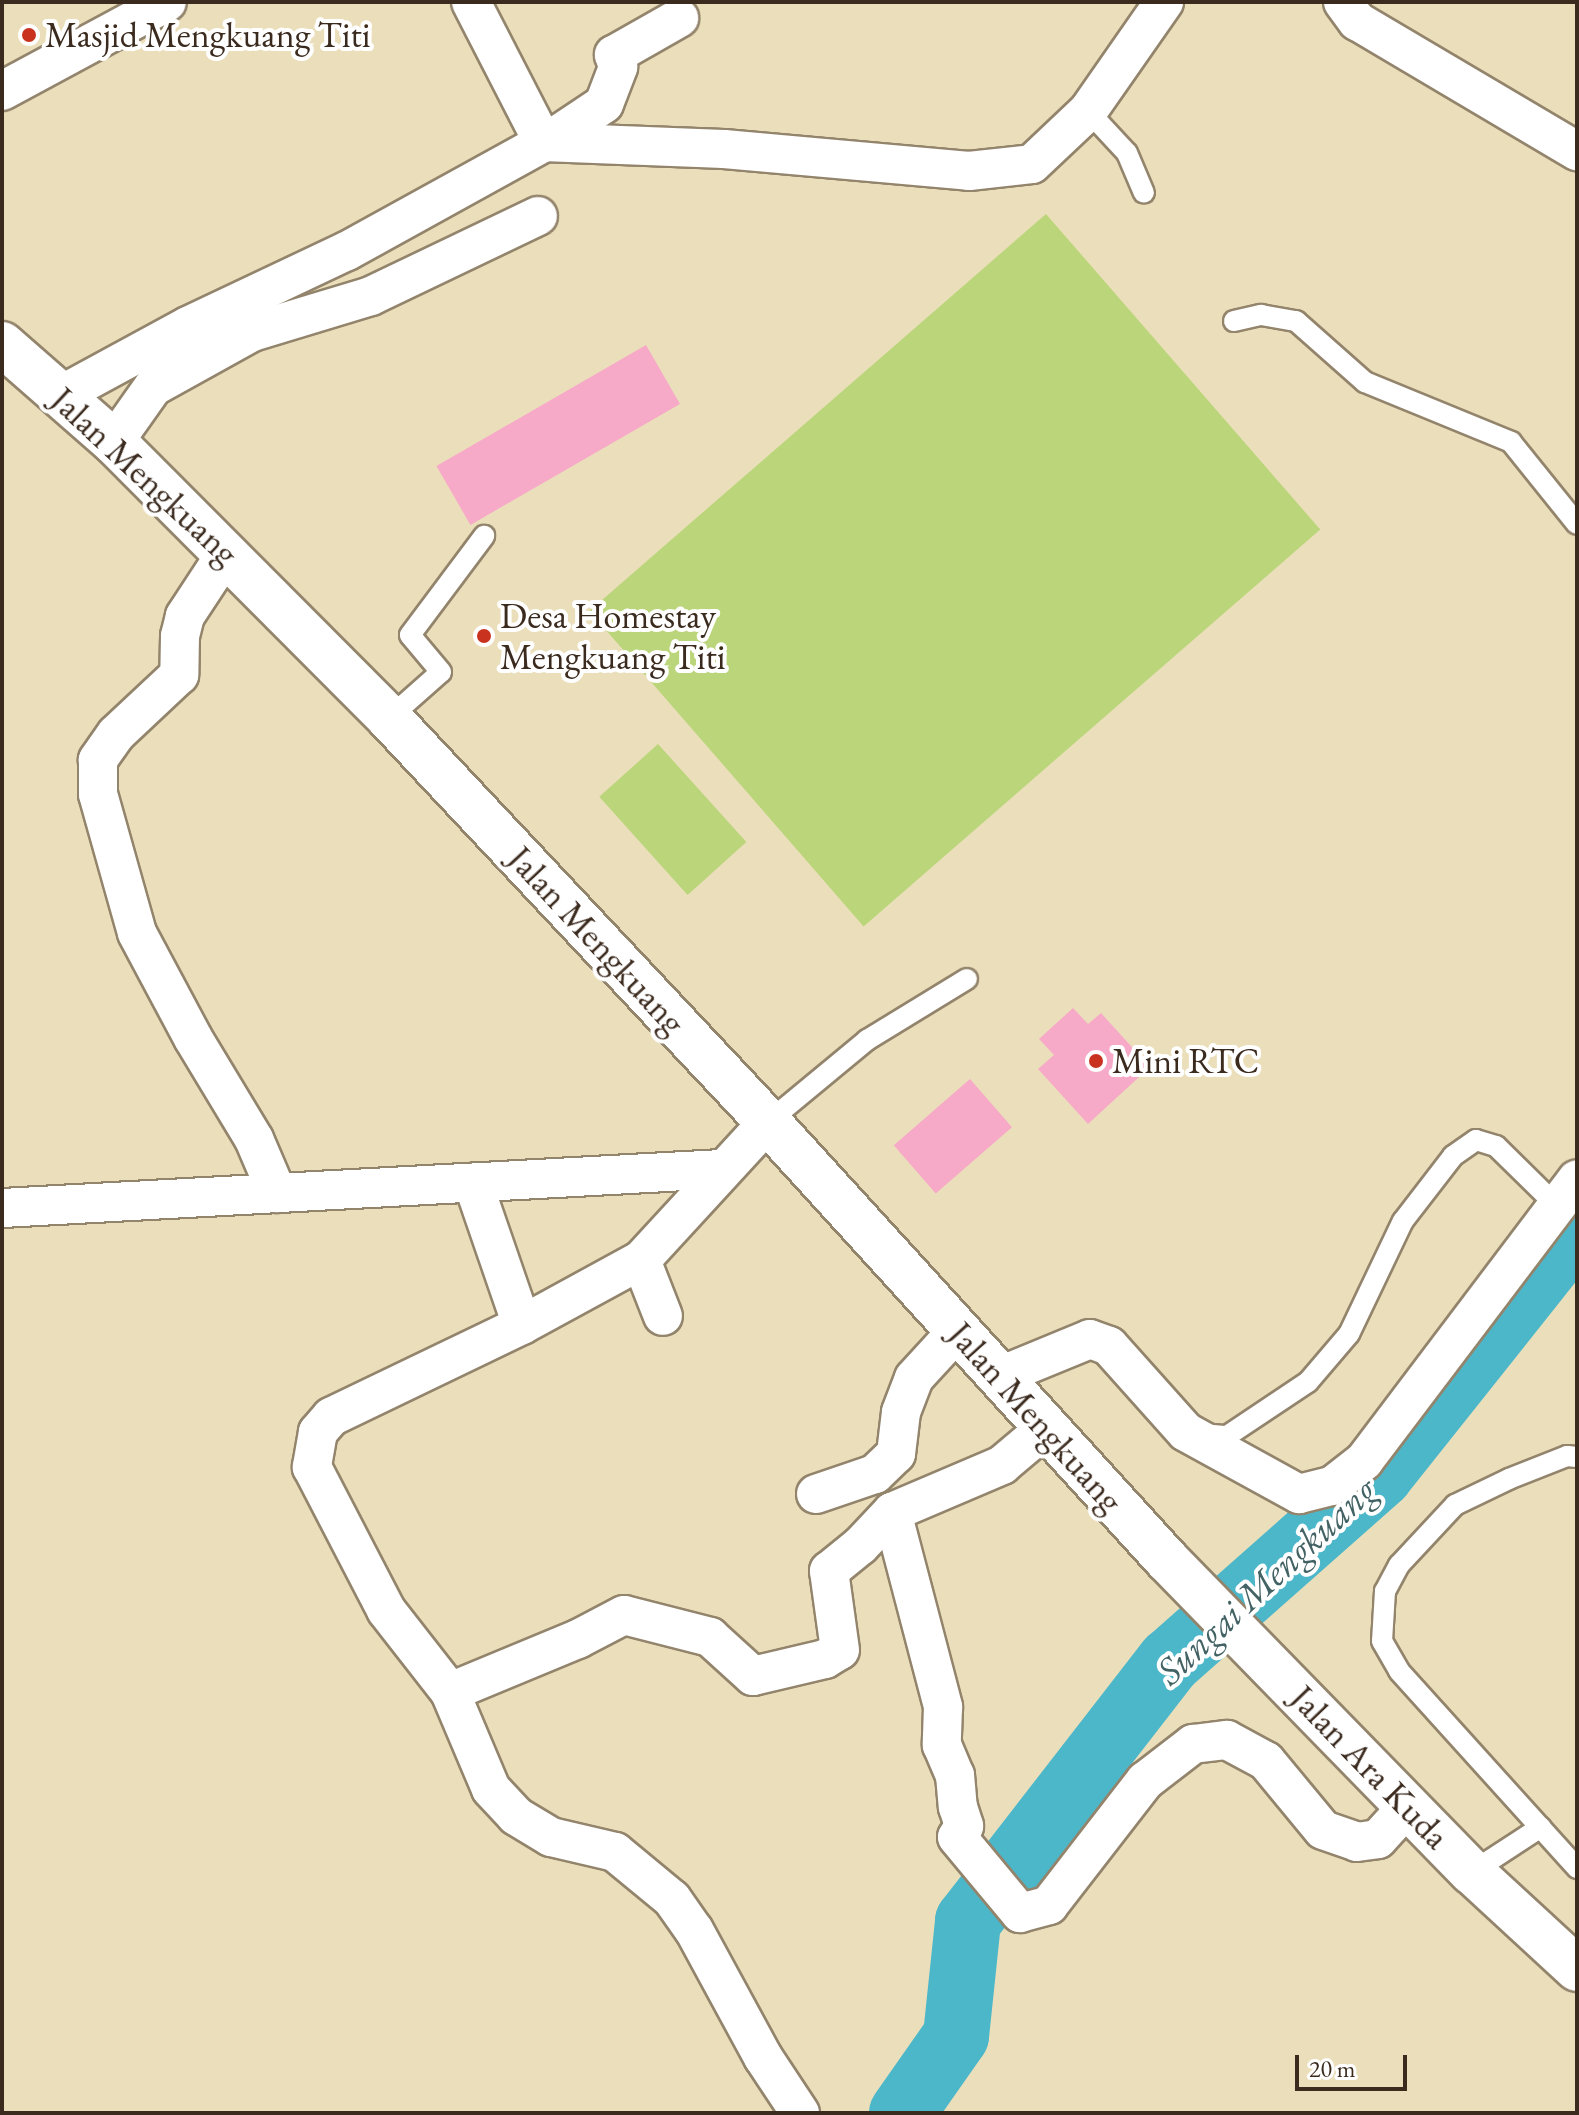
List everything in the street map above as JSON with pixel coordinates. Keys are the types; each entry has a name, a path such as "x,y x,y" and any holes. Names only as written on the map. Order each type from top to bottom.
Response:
{"main road":[{"name":"Jalan Mengkuang","path":"2,344 79,385 124,427 227,552 389,718 768,1122 1167,1560"},
{"name":"Jalan Ara Kuda","path":"1167,1560 1472,1872 1577,1969"}],"street":[{"path":"2,91 167,2"},
{"path":"471,2 543,142"},
{"path":"543,142 724,149 969,171 1032,164 1088,111 1164,2"},
{"path":"1343,2 1357,21 1577,151"},
{"path":"79,385 347,251 543,142 604,104 618,67 614,55 679,18"},
{"path":"124,427 153,387 252,332 371,296 538,216"},
{"path":"347,251 371,296"},
{"path":"227,552 185,616 180,636 179,675 116,734 98,760 98,794 137,933 254,1139 277,1193"},
{"path":"768,1122 641,1260 522,1325 331,1417 318,1432 312,1467 386,1610 450,1692 491,1789 516,1816 551,1837 615,1852 672,1899 694,1930 763,2057 800,2113"},
{"path":"2,1208 723,1169"},
{"path":"473,1183 522,1325"},
{"path":"1000,1376 1090,1339 1109,1346 1186,1432 1299,1494 1332,1486 1364,1461 1567,1192"},
{"path":"641,1260 663,1316"},
{"path":"816,1494 875,1474 896,1454 901,1412 914,1378 957,1331"},
{"path":"450,1692 578,1639 624,1615 710,1637 753,1676 825,1659 840,1650 829,1571 860,1546 892,1512 1002,1465 1046,1428"},
{"path":"892,1512 943,1707 942,1745 955,1775 958,1807 964,1826 957,1837 1020,1913 1049,1905 1145,1781 1193,1744 1227,1740 1266,1761 1323,1830 1357,1842 1378,1839 1408,1806"}],"lane":[{"path":"1088,111 1127,153 1144,193"},
{"path":"1234,321 1261,315 1296,321 1365,382 1511,442 1577,524"},
{"path":"389,718 441,672 410,635 484,536"},
{"path":"768,1122 867,1040 967,979"},
{"path":"1186,1432 1227,1436 1308,1382 1349,1334 1403,1221 1453,1156 1476,1140 1496,1146 1567,1192"},
{"path":"1577,1457 1567,1456 1455,1505 1399,1565 1385,1591 1382,1641 1399,1671 1577,1868"},
{"path":"1472,1872 1541,1827"}],"green space":[{"path":"1046,214 1320,529 864,926 589,611"},
{"path":"658,744 746,842 688,895 599,797"}],"building":[{"path":"646,345 680,404 470,525 436,466"},
{"name":"Mini RTC","path":"1073,1008 1088,1024 1101,1013 1150,1067 1088,1124 1038,1069 1054,1055 1039,1039"},
{"path":"970,1079 1012,1127 936,1194 894,1145"}],"waterway":[{"name":"Sungai Mengkuang","path":"902,2113 956,2036 968,1921 1170,1661 1380,1475 1577,1227"}],"place":[{"name":"Masjid Mengkuang Titi","path":"29,35"},
{"name":"Desa Homestay Mengkuang Titi","path":"484,636"},
{"name":"Mini RTC","path":"1096,1061"}]}
